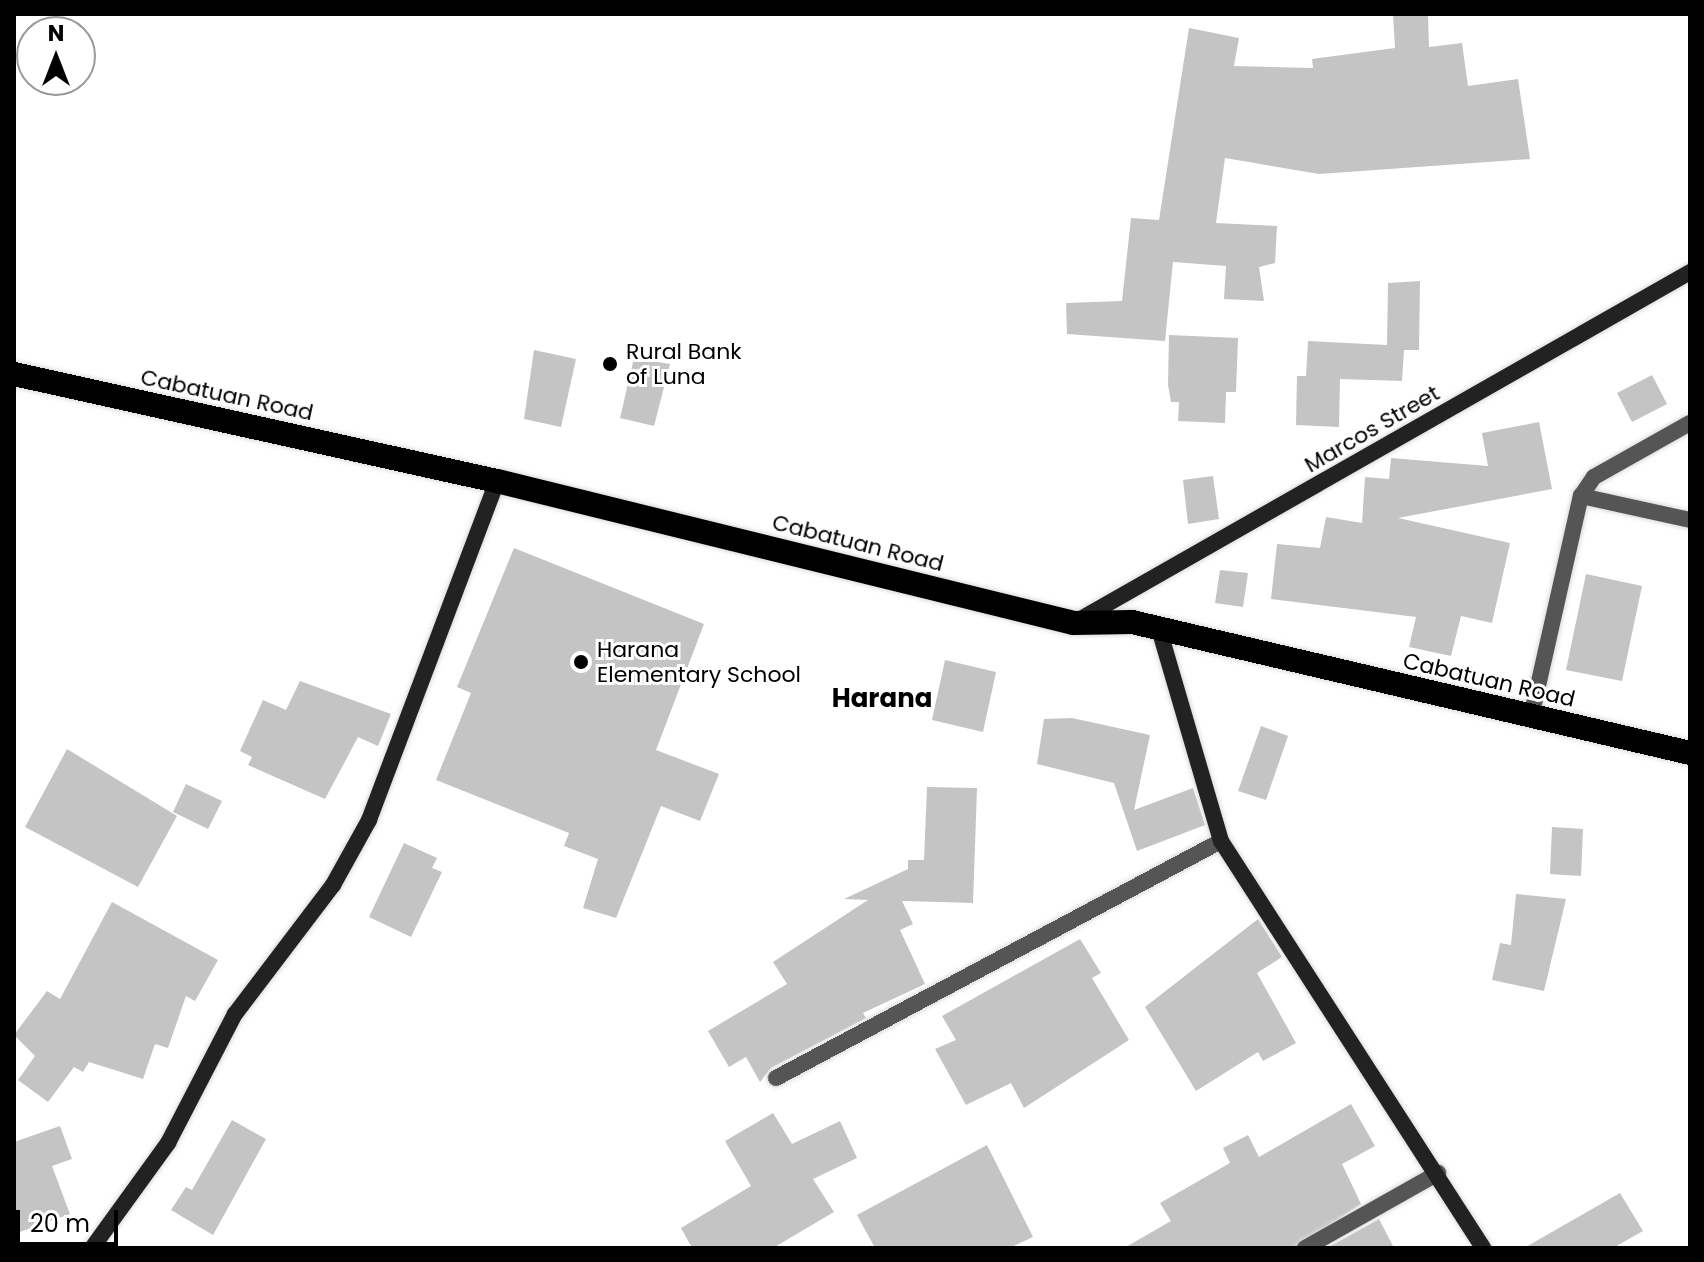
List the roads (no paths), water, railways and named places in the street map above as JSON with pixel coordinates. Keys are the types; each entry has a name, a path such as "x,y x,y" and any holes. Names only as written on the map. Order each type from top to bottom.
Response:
{"highway":[{"name":"Cabatuan Road","path":"14,374 497,481 1074,623 1159,629 1690,753"}],"street":[{"name":"Marcos Street","path":"1074,623 1690,272"},
{"path":"1531,717 1581,496 1594,477 1690,423"},
{"path":"92,1248 168,1143 235,1014 333,885 369,820 497,481"},
{"path":"1581,496 1690,520"},
{"path":"1159,629 1221,841 1438,1173 1483,1248"},
{"path":"776,1078 1221,841"},
{"path":"1305,1248 1438,1173"}],"place":[{"name":"Rural Bank of Luna","path":"610,364"},
{"name":"Harana Elementary School","path":"581,662"}],"district":[{"name":"Harana","path":"882,699"}]}
